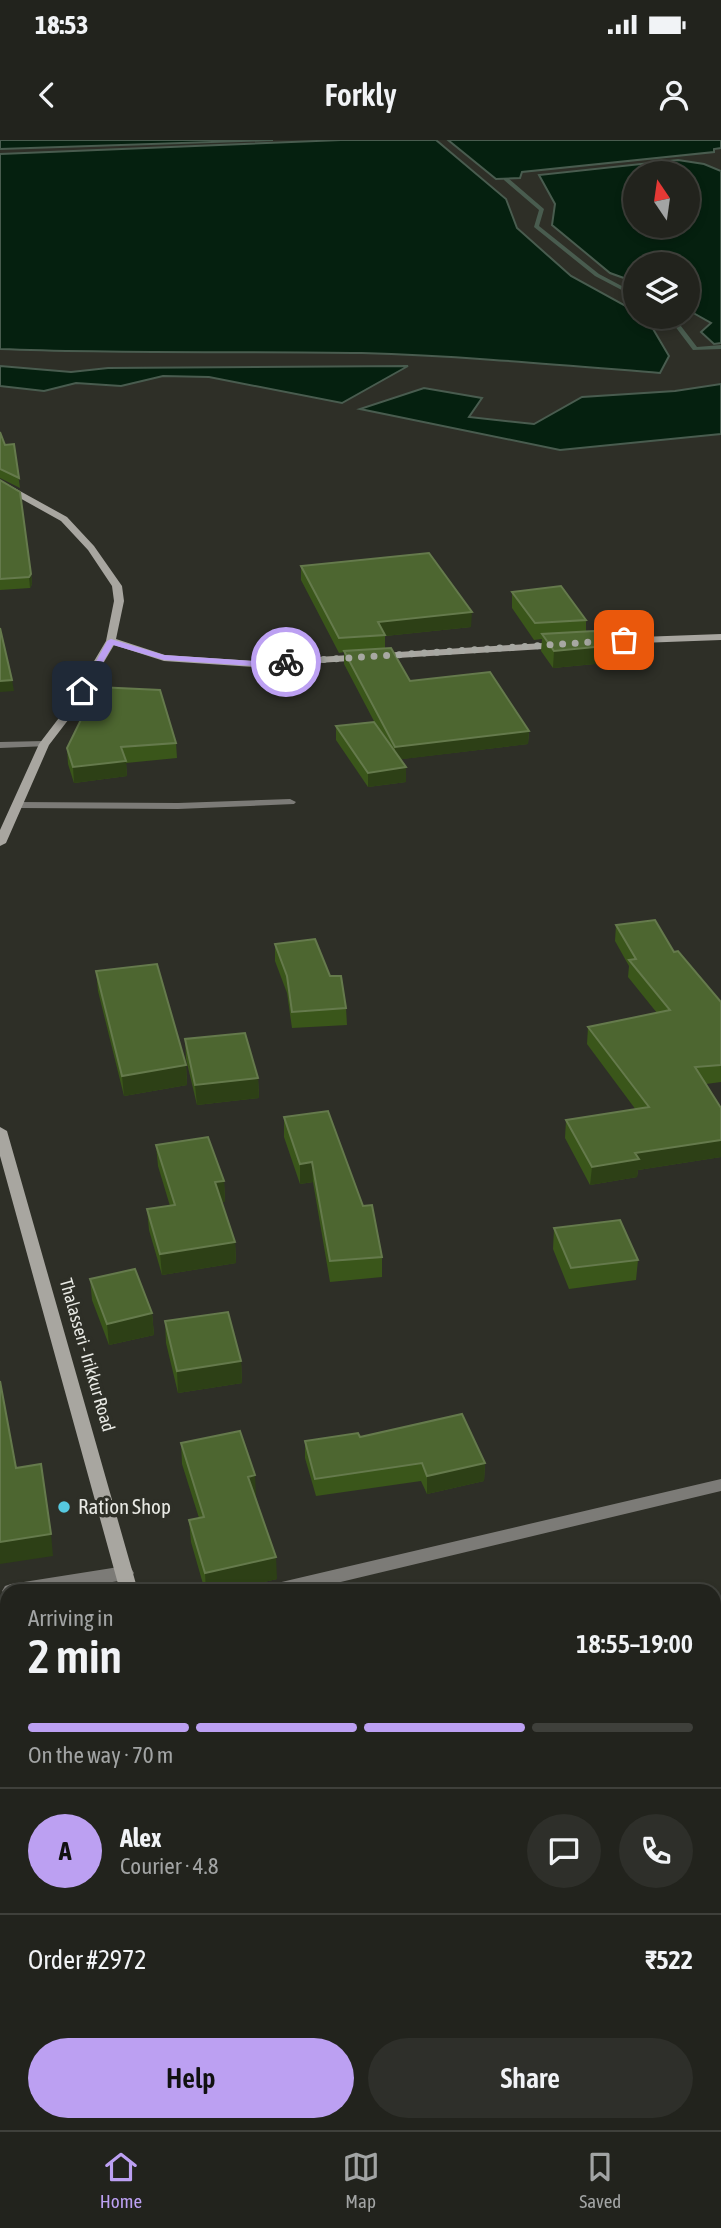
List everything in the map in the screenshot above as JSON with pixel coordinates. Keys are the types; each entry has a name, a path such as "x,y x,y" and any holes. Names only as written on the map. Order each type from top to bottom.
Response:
{"main road":[{"path":"0,483 64,519 92,548 117,586 119,601 111,641 70,711 44,744 0,844"},
{"path":"111,641 164,657 254,664 648,638 721,637"},
{"name":"Thalasseri - Irikkur Road","path":"0,1131 127,1582"}],"street":[{"path":"0,744 44,744"},
{"path":"18,805 178,806 290,802"},
{"path":"303,1584 721,1485"},
{"path":"101,1584 127,1582"}],"shaded area":[{"path":"0,140 273,140 0,149"},
{"path":"341,140 436,140 506,199 517,228 571,276 623,304 623,329 653,329 669,356 660,373 362,353 0,349 0,154"},
{"path":"448,140 721,140 721,148 714,149 714,152 522,172 520,178 496,179"},
{"path":"700,163 721,171 721,343 714,344 701,332 711,323 700,317 700,252 623,252 623,278 610,273 552,225 555,204 539,175 623,166 623,238 700,238"},
{"path":"0,366 71,372 108,368 408,366 342,403 209,377 163,376 121,386 76,383 44,391 0,386"},
{"path":"721,384 721,434 560,450 360,409 424,388 482,398 469,417 534,424 582,397 675,391"}],"building":[{"path":"0,432 5,445 14,444 19,478 0,469"},
{"path":"0,480 20,492 31,574 29,577 0,579"},
{"path":"429,553 472,612 378,622 385,635 339,638 301,566"},
{"path":"561,586 586,620 535,623 512,592"},
{"path":"0,628 12,680 0,681"},
{"path":"594,631 606,646 554,651 542,634"},
{"path":"391,648 410,681 490,672 529,731 395,747 344,651"},
{"path":"97,687 160,690 176,743 121,747 126,761 73,767 67,748"},
{"path":"374,722 406,767 368,773 336,726"},
{"path":"655,920 674,952 678,951 721,1002 721,1065 695,1067 721,1108 721,1140 635,1153 639,1159 592,1167 566,1120 649,1107 588,1027 670,1010 629,960 636,959 616,925"},
{"path":"315,939 330,976 341,976 346,1008 292,1012 287,976 275,944"},
{"path":"157,964 186,1065 122,1076 96,971"},
{"path":"245,1033 258,1078 195,1085 185,1039"},
{"path":"328,1111 363,1206 372,1205 382,1257 330,1261 312,1162 300,1164 284,1117"},
{"path":"208,1137 224,1181 215,1182 235,1242 160,1254 147,1209 175,1205 156,1145"},
{"path":"620,1220 638,1260 571,1268 554,1228"},
{"path":"135,1269 152,1313 107,1324 90,1279"},
{"path":"228,1312 241,1361 177,1371 165,1321"},
{"path":"0,1381 16,1468 41,1464 51,1534 0,1542"},
{"path":"462,1414 485,1463 427,1476 422,1463 315,1479 305,1441 358,1433 360,1437"},
{"path":"240,1431 255,1475 248,1477 276,1557 205,1573 189,1520 204,1517 181,1443"}],"waterway":[{"path":"506,179 542,210 536,226 597,275 623,289"},
{"path":"680,329 695,349 721,347"}],"way so far":[{"path":"286,662 624,640"}],"place":[{"name":"Ration Shop","path":"64,1507"}],"route":[{"path":"82,691 111,641 164,657 254,664 286,662"}]}
